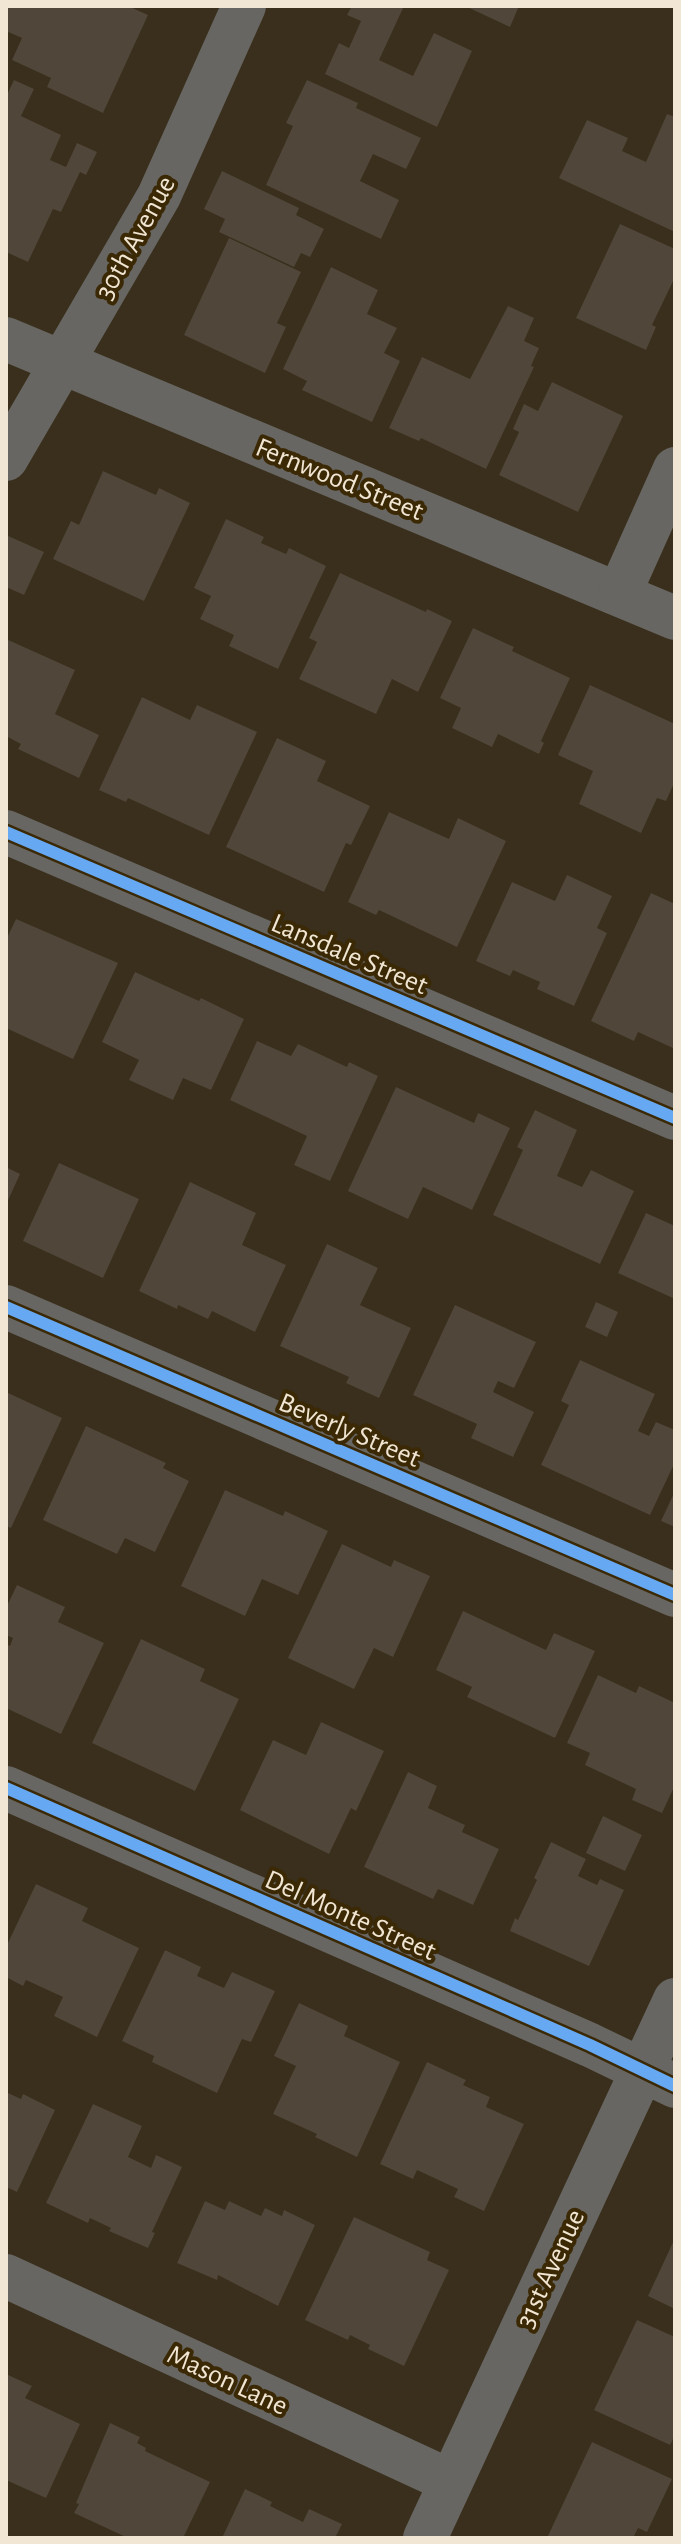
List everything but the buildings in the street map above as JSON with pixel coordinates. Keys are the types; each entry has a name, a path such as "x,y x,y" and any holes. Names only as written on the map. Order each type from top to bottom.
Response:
{"street":[{"name":"30th Avenue","path":"6,459 159,196 244,6"},
{"name":"Fernwood Street","path":"6,339 675,618"},
{"path":"619,594 675,469"},
{"name":"Lansdale Street","path":"6,832 675,1118"},
{"name":"Beverly Street","path":"6,1307 675,1595"},
{"name":"Del Monte Street","path":"6,1788 658,2077"},
{"name":"31st Avenue","path":"425,2538 450,2481 658,2077 675,2000"},
{"name":"Mason Lane","path":"6,2276 450,2481"}],"cycle path":[{"path":"6,832 675,1118"},
{"path":"6,1307 675,1595"},
{"path":"6,1788 590,2045 675,2086"}]}
